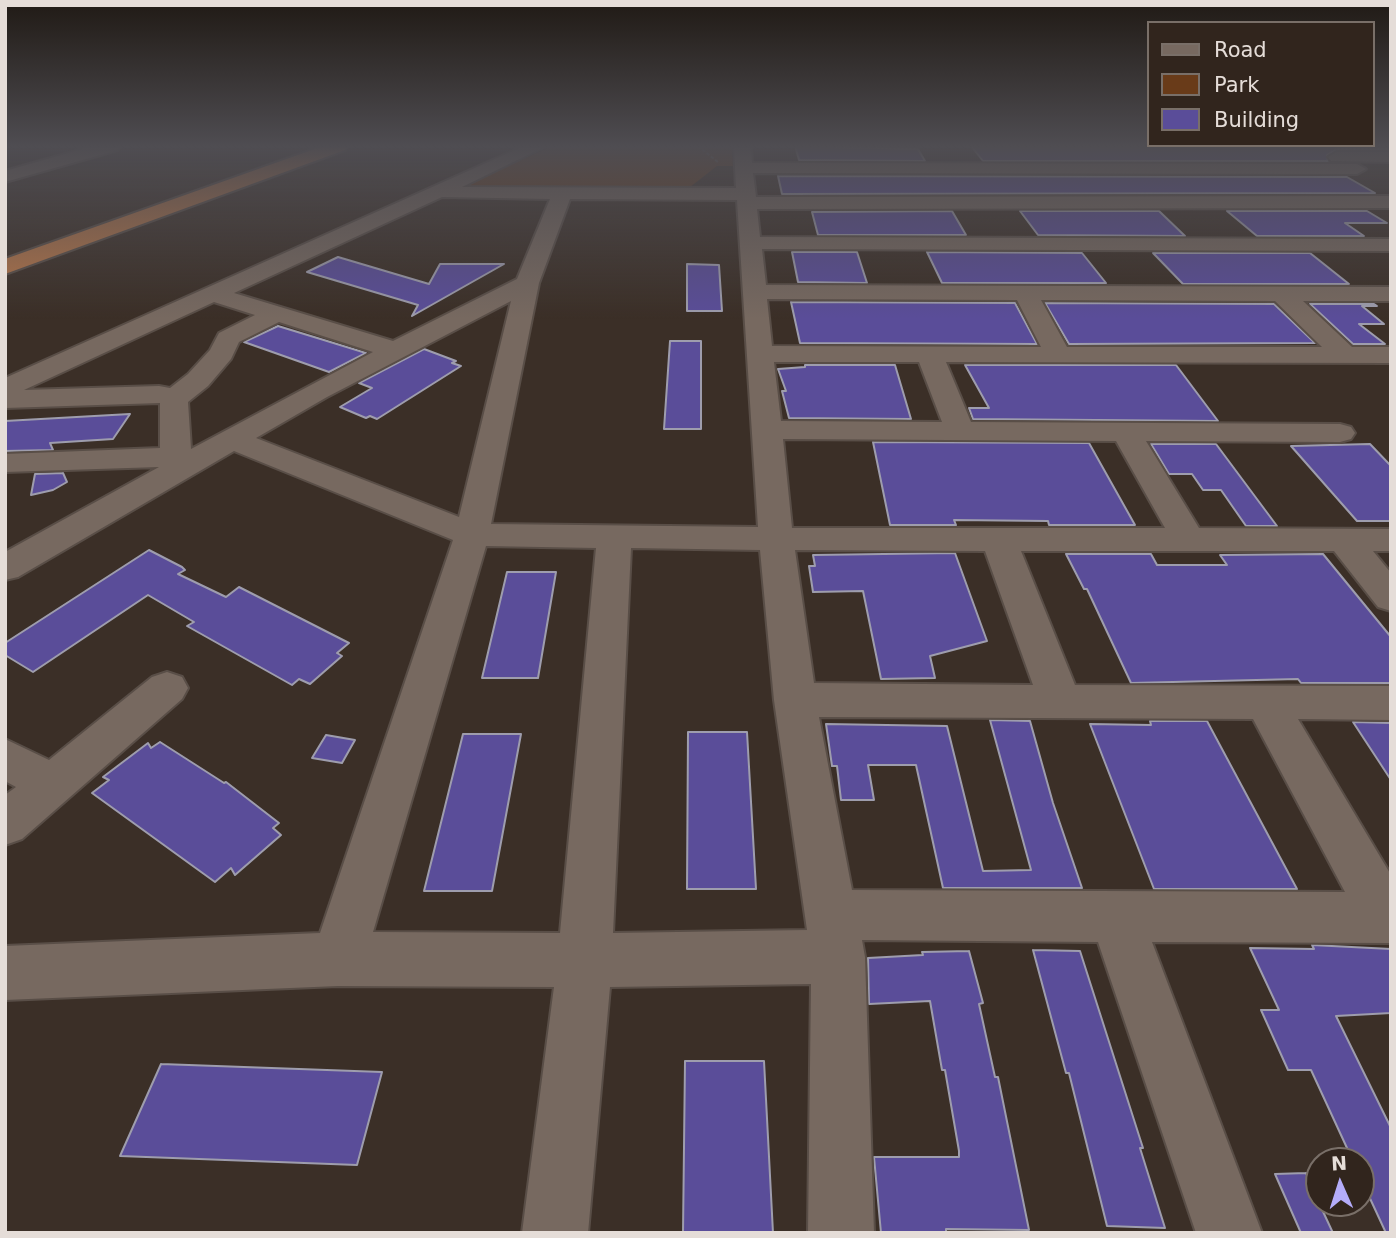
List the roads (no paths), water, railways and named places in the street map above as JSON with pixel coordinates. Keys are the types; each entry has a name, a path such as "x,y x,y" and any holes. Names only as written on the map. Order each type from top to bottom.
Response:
{"highway":[{"path":"5,252 142,204"},
{"path":"5,267 180,204"}],"street":[{"path":"5,388 415,204"},
{"path":"338,959 472,535 527,282 558,204"},
{"path":"747,204 769,430 776,539 795,700 835,936 841,1233"},
{"path":"972,204 998,244"},
{"path":"1170,204 1214,244"},
{"path":"751,243 1391,245"},
{"path":"870,244 886,292"},
{"path":"1098,244 1139,292"},
{"path":"1323,244 1390,294"},
{"path":"5,568 176,463 233,440 317,391 527,282"},
{"path":"755,292 1390,294"},
{"path":"1025,292 1057,353"},
{"path":"1281,293 1345,355"},
{"path":"213,294 394,350"},
{"path":"174,399 198,380 222,353 228,338 277,314"},
{"path":"762,354 1391,355"},
{"path":"929,354 960,431"},
{"path":"5,399 159,394 174,399"},
{"path":"174,399 176,463"},
{"path":"769,430 1340,433"},
{"path":"1126,432 1189,540"},
{"path":"233,440 472,535 776,539 1391,540"},
{"path":"11,469 176,463"},
{"path":"555,1233 585,960 614,537"},
{"path":"999,540 1060,701"},
{"path":"1344,540 1391,598"},
{"path":"5,824 167,688"},
{"path":"795,700 1391,703"},
{"path":"5,973 338,959 585,960 835,936 1116,917 1389,918 1266,702"},
{"path":"5,758 53,785"},
{"path":"1116,917 1229,1233"}]}
